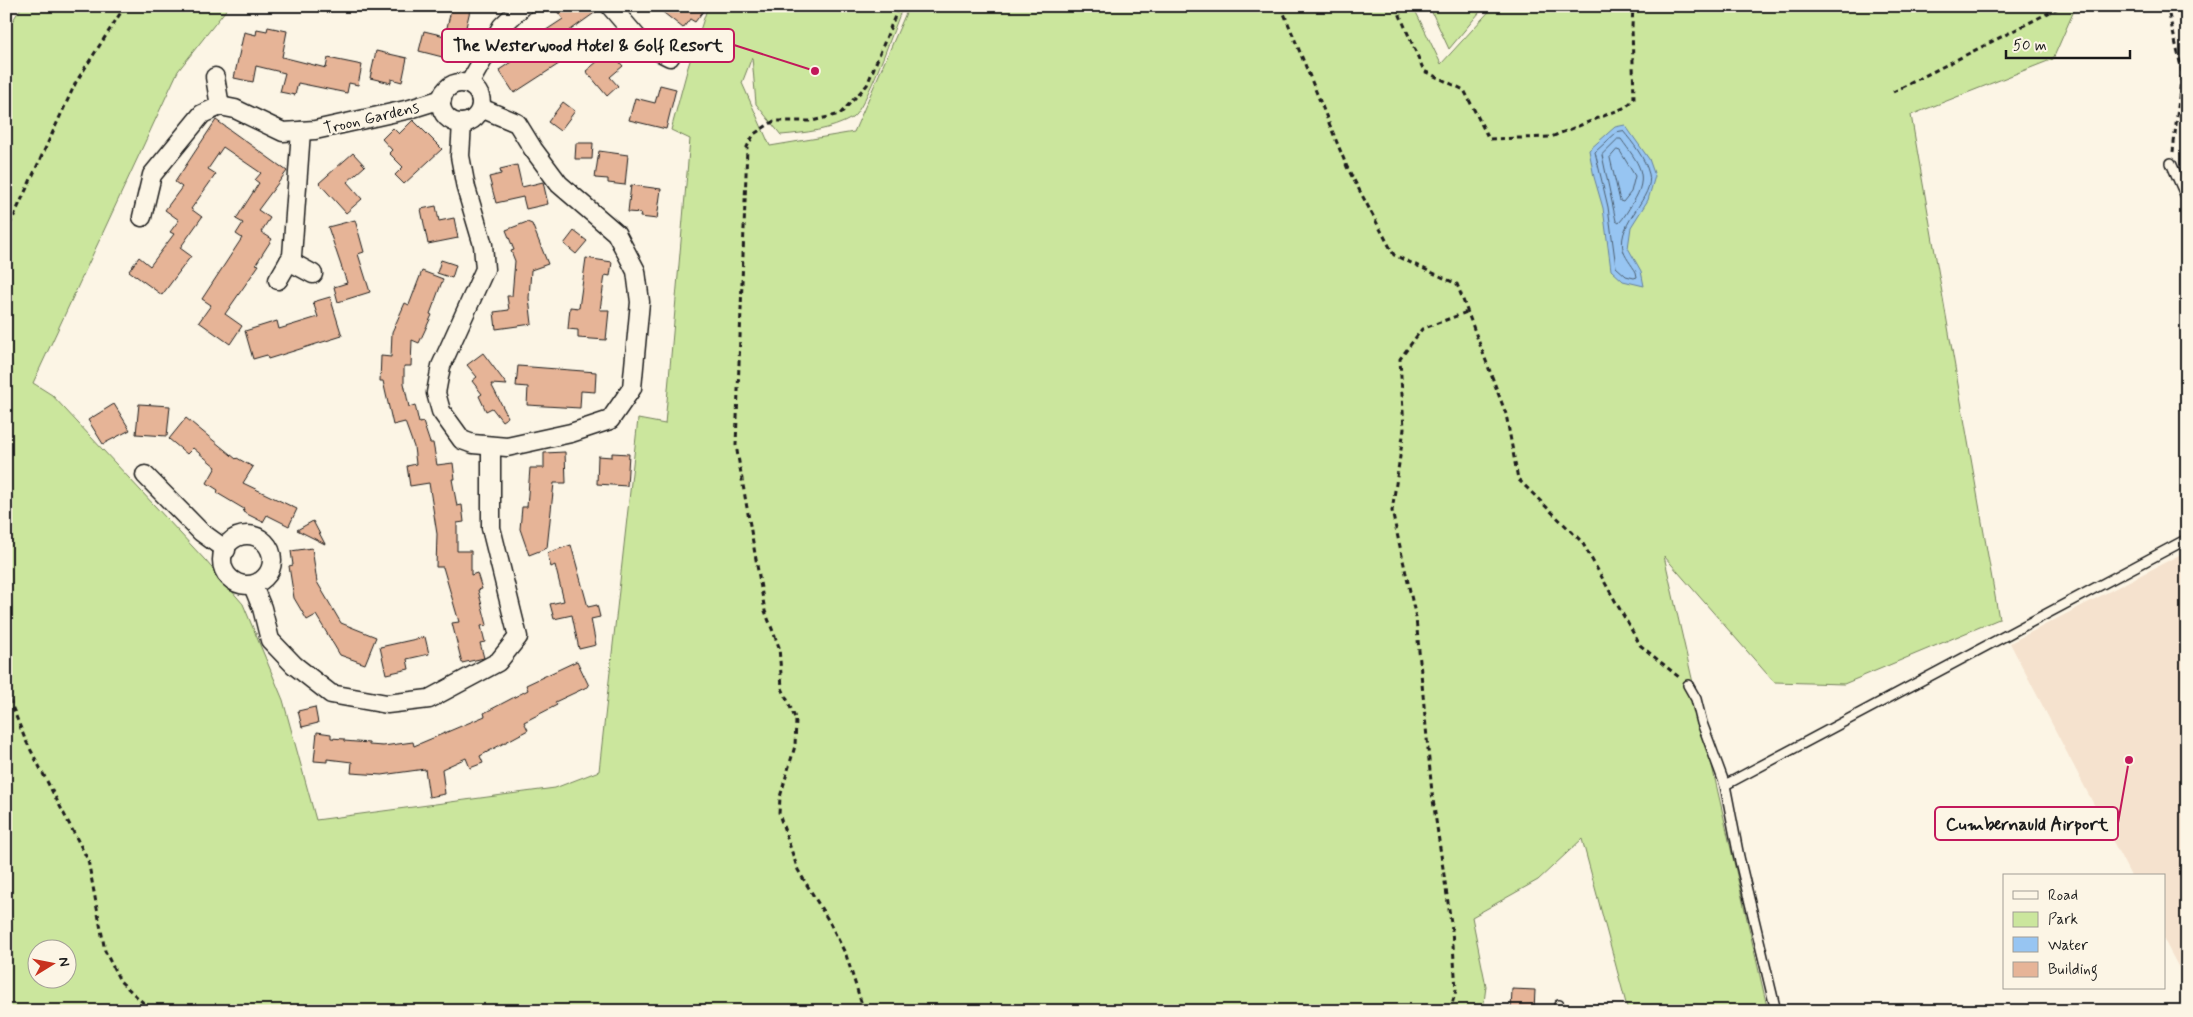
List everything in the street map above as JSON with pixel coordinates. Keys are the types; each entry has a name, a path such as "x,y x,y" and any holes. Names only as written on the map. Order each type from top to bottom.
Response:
{"street":[{"path":"469,84 502,26 523,6"},
{"path":"610,6 642,43 670,58"},
{"path":"142,217 152,175 202,114 220,106 215,77"},
{"path":"469,84 474,87 480,96 481,108 474,118 462,123 450,120 446,116 441,105 442,99 443,93 452,85 469,84"},
{"name":"Troon Gardens","path":"220,106 235,109 283,132 315,130 410,109 442,99"},
{"path":"462,123 460,156 466,188 483,245 485,269 441,366 436,393 441,411 462,440 507,447 572,433 610,420 632,388 640,302 636,271 616,233 559,184 532,149 517,123 481,108"},
{"name":"Troon Gardens","path":"278,280 292,256 301,131"},
{"path":"289,261 313,274"},
{"path":"253,586 264,614 270,640 294,665 331,694 387,704 429,699 498,662 518,637 491,528 491,446"},
{"path":"145,475 201,532 226,550"},
{"path":"244,535 259,538 268,546 273,556 272,568 260,583 253,586 239,585 226,576 221,559 226,550 230,541 244,535"}],"lane":[{"path":"2171,163 2187,199"},
{"path":"1725,785 2187,539"},
{"path":"1688,685 1696,699 1702,723 1725,785 1739,857 1776,1011"}],"path":[{"path":"6,233 76,82 125,6"},
{"path":"864,1011 846,956 830,923 798,870 780,814 780,797 795,746 796,720 782,688 779,647 765,611 736,445 748,147 754,134 774,121 812,121 840,114 867,85 899,6"},
{"path":"1281,6 1347,167 1394,255 1457,284 1506,414 1518,479 1582,542 1640,645 1688,685"},
{"path":"1396,6 1424,71 1464,90 1489,139 1552,137 1626,107 1634,99 1633,6"},
{"path":"1893,92 2062,6"},
{"path":"2167,6 2182,71 2171,163"},
{"path":"1450,1011 1456,990 1452,930 1432,793 1416,618 1392,511 1404,429 1400,358 1422,329 1467,312"},
{"path":"6,691 24,739 88,860 105,951 120,981 152,1011"}],"shaded area":[{"path":"2187,551 2187,983 2166,944 2166,874 2130,874 2010,643"}],"green space":[{"path":"22,6 229,6 178,71 33,383 52,395 205,560 243,604 283,700 316,820 555,788 599,771 638,419 665,424 690,139 671,130 688,67 708,6 903,6 865,100 852,118 827,128 781,135 756,104 752,57 742,83 770,146 854,132 909,6 1413,6 1441,64 1494,6 2076,6 2053,59 1911,115 1999,619 1844,684 1774,682 1664,556 1768,1011 1628,1011 1582,839 1538,880 1472,917 1486,986 1483,1011 6,1011 6,31"},
{"path":"1429,6 1484,6 1484,7 1449,49"}],"water":[{"path":"1625,125 1649,159 1655,176 1648,200 1631,227 1628,248 1641,271 1644,286 1623,281 1611,270 1603,208 1589,150 1615,127"}],"building":[{"path":"452,6 471,6 458,61 419,51 424,31 445,36"},
{"path":"553,6 600,6 600,9 565,34 571,42 558,50 565,60 514,93 499,70 535,46 531,40 563,19"},
{"path":"655,6 707,6 695,22 690,19 683,28"},
{"path":"268,27 287,31 282,57 326,68 328,58 362,65 358,85 349,83 347,93 298,83 295,95 280,92 285,73 256,66 253,82 234,78 244,32 256,35 257,29 267,31"},
{"path":"376,51 407,58 402,82 391,79 391,83 370,78"},
{"path":"610,51 623,66 610,77 618,86 607,96 586,71"},
{"path":"660,85 676,89 666,129 629,120 635,98 655,103"},
{"path":"563,102 575,111 560,131 548,122"},
{"path":"216,120 287,171 258,210 270,218 261,232 272,239 256,264 259,265 225,314 242,326 230,344 199,322 211,305 202,299 242,238 236,234 243,223 236,219 259,183 255,180 261,173 223,147 208,169 216,174 191,209 202,217 180,248 191,256 162,295 129,271 139,257 150,266 174,234 170,232 179,220 165,210 182,187 175,182"},
{"path":"413,120 442,149 404,184 395,175 403,167 389,153 392,150 382,139 393,128 399,134"},
{"path":"576,143 593,143 592,159 575,159"},
{"path":"599,151 628,155 625,185 608,183 608,179 595,178"},
{"path":"353,153 365,166 347,182 362,199 346,213 319,183"},
{"path":"517,165 522,187 543,182 548,204 526,209 523,197 496,203 489,177 501,174 500,169"},
{"path":"631,185 661,189 657,219 640,217 641,213 628,212"},
{"path":"436,206 439,221 454,218 458,238 428,244 421,209"},
{"path":"355,220 364,252 358,254 370,292 338,302 334,287 347,283 328,227"},
{"path":"527,222 532,224 548,264 531,270 529,298 532,324 496,329 494,312 509,310 507,296 512,296 515,261 511,251 514,250 506,230"},
{"path":"574,231 587,241 576,254 564,244"},
{"path":"586,258 612,262 610,276 605,275 600,310 609,310 606,340 578,338 578,330 568,329 570,307 579,308"},
{"path":"441,260 456,265 452,278 437,273"},
{"path":"422,271 443,279 430,314 432,315 419,343 412,340 411,366 404,366 404,383 409,407 415,405 419,423 423,422 430,443 433,443 437,465 453,463 455,479 452,479 457,506 462,505 464,522 457,523 457,551 471,551 471,575 477,573 482,589 478,590 487,625 481,626 485,642 480,643 484,658 462,663 452,623 459,622 443,567 436,567 437,534 429,483 410,486 407,466 416,464 414,447 405,422 393,425 383,381 380,381 381,356 391,357 392,332 405,303 409,305"},
{"path":"330,297 342,336 268,359 267,355 253,359 245,331 277,321 279,329 318,317 313,302"},
{"path":"483,353 507,385 491,384 508,417 502,421 492,408 486,411 479,396 482,394 472,381 477,377 467,365"},
{"path":"518,366 596,372 595,392 581,391 580,408 527,405 528,387 516,386"},
{"path":"114,404 130,430 103,444 88,420"},
{"path":"139,404 170,406 167,436 136,434"},
{"path":"186,418 236,459 253,467 243,483 297,509 289,526 267,515 263,522 243,512 244,509 217,493 218,490 207,483 216,467 193,448 187,454 169,439"},
{"path":"565,452 566,483 554,483 547,548 529,555 520,529 522,507 527,507 530,468 544,468 544,453"},
{"path":"612,453 629,454 627,486 597,484 598,456 612,457"},
{"path":"313,521 325,544 297,530"},
{"path":"571,545 588,607 597,605 600,617 591,619 596,645 579,649 572,615 554,619 550,604 564,601 555,565 551,567 547,553"},
{"path":"312,548 317,582 341,623 376,637 365,664 340,655 316,615 307,620 294,598 289,566 293,565 291,551"},
{"path":"425,637 429,654 407,659 409,669 386,674 380,647"},
{"path":"577,661 589,686 555,702 557,705 524,722 528,730 480,756 483,763 470,768 466,758 442,769 445,794 429,797 425,769 382,775 351,773 352,762 327,759 327,762 314,761 317,732 331,734 331,738 369,743 369,745 383,746 413,742 414,746 485,716 484,713 528,690 526,685"},
{"path":"315,707 318,723 302,727 298,711"},
{"path":"1512,989 1535,990 1534,1011 1511,1011"}],"place":[{"name":"The Westerwood Hotel & Golf Resort","path":"815,71"},
{"name":"Cumbernauld Airport","path":"2129,760"}]}
